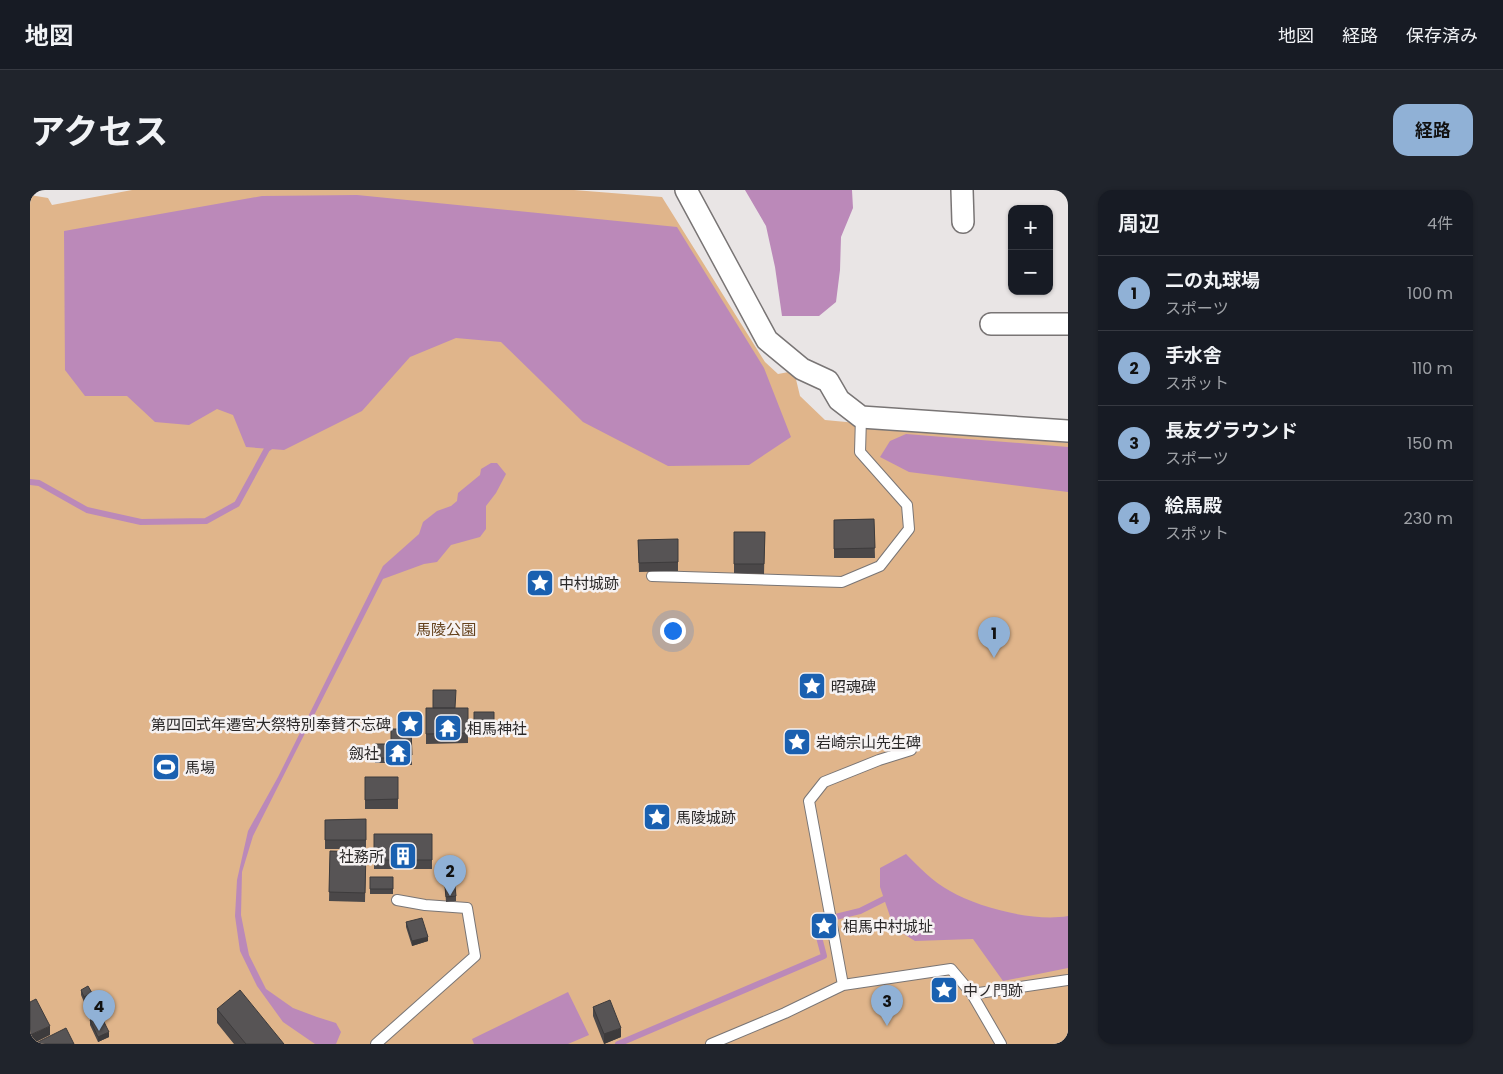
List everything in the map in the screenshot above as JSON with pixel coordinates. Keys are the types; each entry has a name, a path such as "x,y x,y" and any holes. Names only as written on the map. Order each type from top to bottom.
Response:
{"street":[{"path":"686,190 767,340 802,369 828,381 839,400 861,417 1068,431"},
{"path":"962,190 963,222"},
{"path":"991,324 1068,324"}],"lane":[{"path":"652,576 842,582 880,566 909,528 907,505 860,452 861,417"},
{"path":"843,985 809,801 824,782 879,760 911,750"},
{"path":"377,1043 475,956 467,908 425,905 397,900"},
{"path":"711,1044 785,1013 843,985 951,968 972,994 1001,1044"},
{"path":"972,994 1068,980"}],"green space":[{"name":"馬陵公園","path":"132,190 574,190 662,197 765,362 778,374 794,371 800,396 825,420 1068,443 1068,1044 30,1044 30,195 48,198 52,205"}],"shaded area":[{"path":"745,190 852,190 853,208 841,237 840,270 836,302 819,316 782,316 775,267 766,226"},
{"path":"357,195 677,227 764,368 791,437 749,465 668,466 583,422 501,342 456,338 410,357 362,411 284,450 246,447 233,415 217,409 189,425 155,422 127,396 85,396 65,370 64,231 262,196"},
{"path":"906,434 1068,447 1068,492 909,472 880,457 890,441"},
{"path":"491,463 497,463 506,474 496,493 486,506 486,529 480,537 451,545 437,562 424,564 383,579 253,836 242,872 241,915 249,955 266,989 293,1008 336,1023 341,1032 336,1044 315,1044 283,1022 257,986 240,951 235,916 237,880 248,831 278,777 383,566 419,534 423,522 437,511 451,506 457,501 458,493 480,475 481,469"},
{"path":"906,854 938,883 976,903 1024,915 1039,917 1068,916 1068,968 1003,981 973,939 915,941 894,928 880,887 880,868"},
{"path":"568,992 589,1035 568,1044 474,1044 472,1039"}],"building":[{"path":"874,519 875,548 834,549 834,520"},
{"path":"734,532 765,532 764,564 734,564"},
{"path":"678,539 678,562 639,563 638,540"},
{"path":"433,690 456,690 455,708 433,708"},
{"name":"相馬神社","path":"426,708 468,708 468,733 426,734"},
{"path":"474,712 494,712 494,724 474,724"},
{"name":"劔社","path":"391,729 411,729 412,755 391,755"},
{"path":"375,744 389,744 389,758 375,758"},
{"path":"365,777 398,777 398,799 365,800"},
{"path":"366,819 366,840 325,840 325,820"},
{"name":"社務所","path":"374,834 432,834 432,860 374,860"},
{"path":"330,851 366,852 365,893 329,892"},
{"path":"370,877 393,877 393,889 370,889"},
{"path":"455,886 456,896 446,897 445,887"},
{"path":"422,918 428,937 412,941 406,922"},
{"path":"88,986 92,993 84,997 81,990"},
{"path":"240,990 284,1044 246,1044 217,1009"},
{"path":"36,999 50,1026 30,1035 30,1002"},
{"path":"610,1000 621,1028 604,1034 593,1007"},
{"path":"95,1001 98,1009 91,1012 87,1005"},
{"path":"100,1014 109,1032 98,1037 90,1020"},
{"path":"66,1028 74,1044 34,1044"}],"waterway":[{"path":"30,482 39,483 87,510 141,522 206,521 237,504 267,449 274,444"},
{"path":"618,1044 824,956 815,922 860,911 884,899"}],"place":[{"name":"中村城跡","path":"540,583"},
{"name":"二の丸球場","path":"994,658"},
{"name":"昭魂碑","path":"812,686"},
{"name":"第四回式年遷宮大祭特別奉賛不忘碑","path":"410,724"},
{"name":"相馬神社","path":"448,728"},
{"name":"岩崎宗山先生碑","path":"797,742"},
{"name":"劔社","path":"398,753"},
{"name":"馬場","path":"166,767"},
{"name":"馬陵城跡","path":"657,817"},
{"name":"社務所","path":"403,856"},
{"name":"手水舎","path":"450,896"},
{"name":"相馬中村城址","path":"824,926"},
{"name":"中ノ門跡","path":"944,990"},
{"name":"長友グラウンド","path":"887,1026"},
{"name":"絵馬殿","path":"99,1031"}]}
